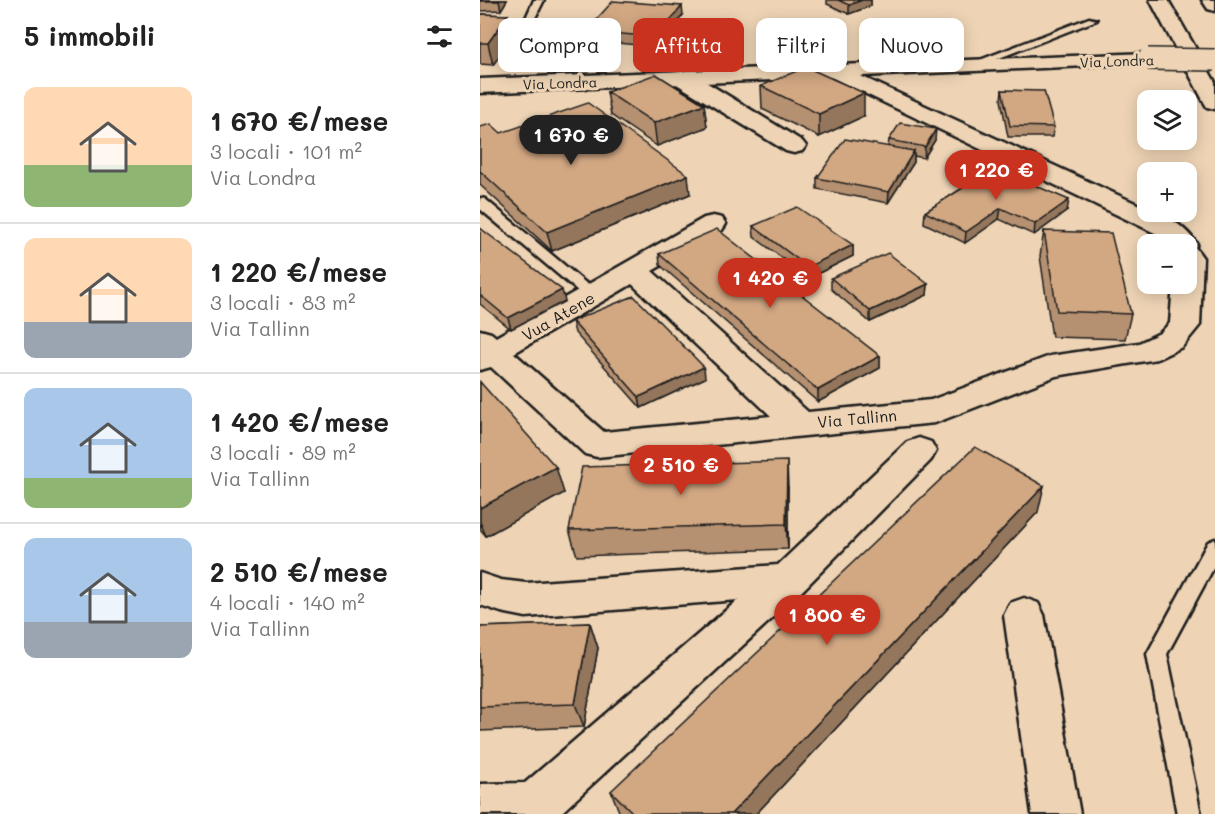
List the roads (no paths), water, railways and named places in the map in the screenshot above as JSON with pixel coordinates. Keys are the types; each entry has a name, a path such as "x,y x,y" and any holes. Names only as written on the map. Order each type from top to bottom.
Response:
{"main road":[{"path":"1159,0 1215,102"},
{"path":"1172,0 1215,71"},
{"path":"1211,0 1215,5"},
{"name":"Via Londra","path":"847,72 1148,59 1215,60"},
{"path":"838,72 1166,228 1172,234"},
{"name":"Via Londra","path":"480,86 838,72"},
{"path":"683,78 794,146"},
{"name":"Vua Atene","path":"485,351 635,271 713,224"},
{"path":"635,271 799,423"},
{"name":"Via Tallinn","path":"485,351 597,445 935,411 1050,366 1146,352 1172,340 1185,324 1187,294"},
{"path":"480,807 536,811 788,580 919,451"},
{"path":"480,589 501,596 526,600 788,580"},
{"path":"1024,615 1056,814"}],"lane":[{"path":"532,18 539,0"},
{"path":"972,65 1092,20"},
{"path":"480,202 583,288"},
{"path":"1189,814 1157,654 1215,547"}]}
